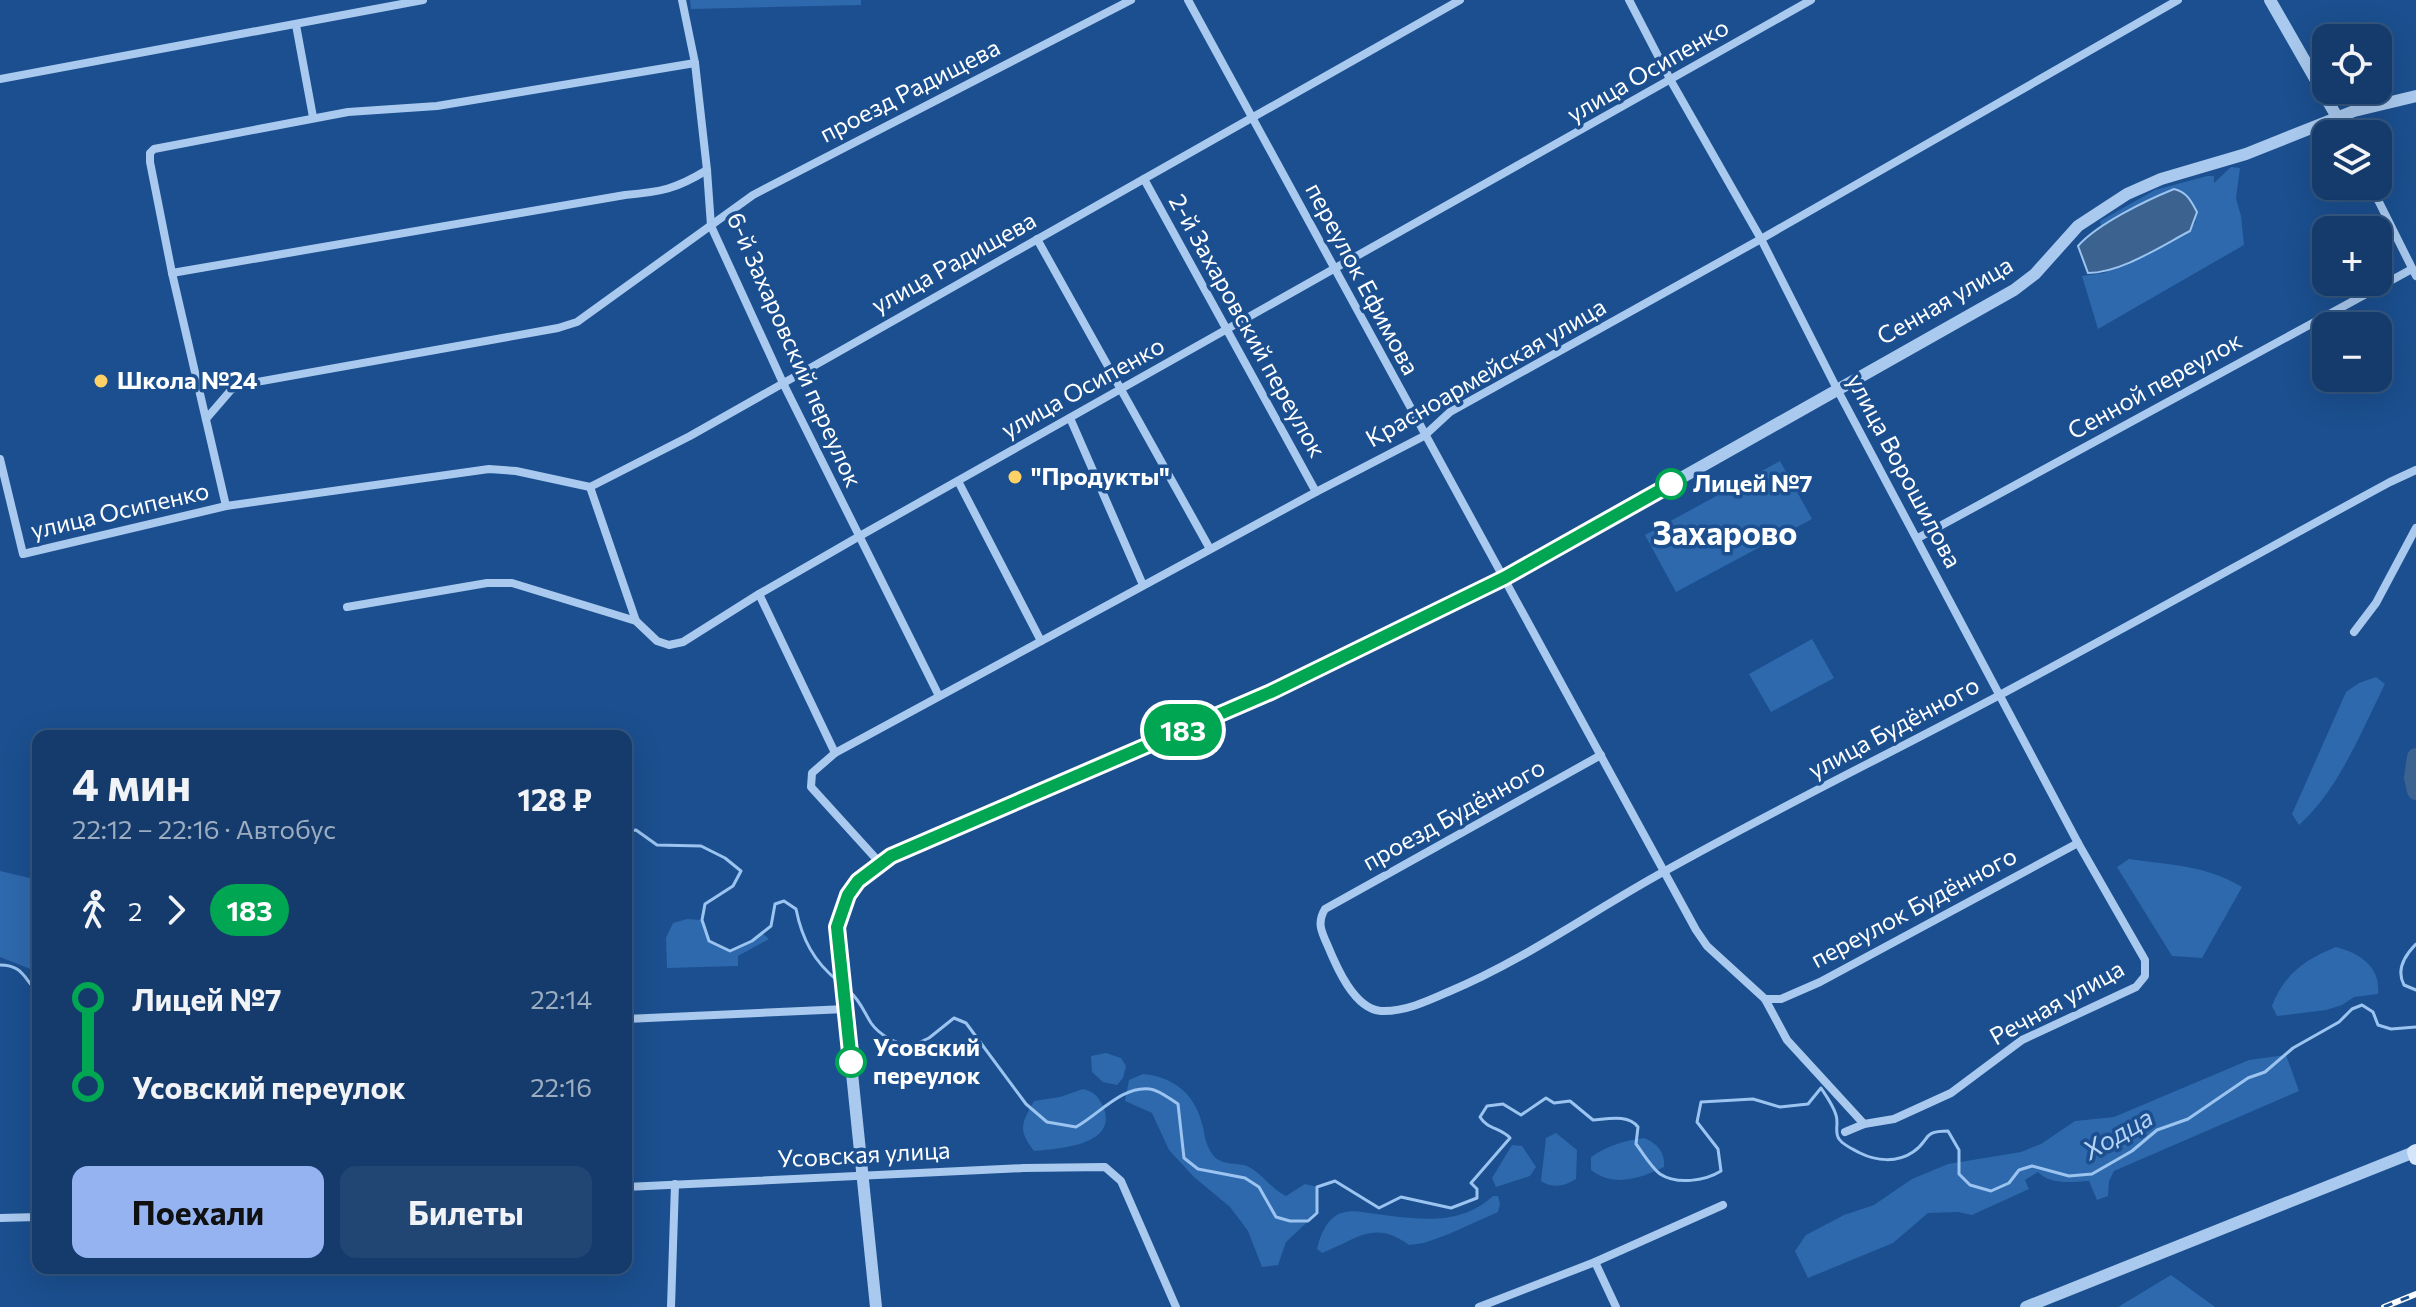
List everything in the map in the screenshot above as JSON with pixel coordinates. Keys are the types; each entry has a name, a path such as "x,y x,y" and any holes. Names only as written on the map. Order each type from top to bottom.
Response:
{"street":[{"path":"0,79 423,0"},
{"name":"6-й Захаровский переулок","path":"682,0 695,63 711,226 783,383 939,696"},
{"name":"проезд Радищева","path":"206,419 231,390 240,385 558,328 577,322 753,195 1131,0"},
{"name":"переулок Ефимова","path":"1188,0 1424,436 1707,946 1765,999 1787,1040 1864,1124"},
{"name":"улица Радищева","path":"590,487 690,436 1460,0"},
{"name":"улица Ворошилова","path":"1629,0 1761,239 1837,389 2078,843 2145,960"},
{"name":"улица Осипенко","path":"347,607 487,583 512,583 636,621 657,641 669,645 683,642 858,537 1811,0"},
{"name":"Красноармейская улица","path":"880,863 811,787 812,773 835,753 1424,436 1450,412 1761,239 2178,0"},
{"path":"2270,0 2339,120"},
{"path":"296,25 313,117"},
{"path":"226,506 172,273 150,162 150,153 154,149 313,117 437,106 695,63"},
{"name":"Сенная улица","path":"880,863 1271,692 1504,578 2025,282 2078,226 2127,194 2161,179 2246,154 2337,117 2416,96"},
{"path":"172,273 625,195 658,192 680,187 707,170"},
{"name":"2-й Захаровский переулок","path":"1144,179 1316,492"},
{"path":"2378,200 2414,272"},
{"path":"1037,239 1210,549"},
{"name":"Сенной переулок","path":"1918,538 2414,272"},
{"path":"1070,418 1143,585"},
{"name":"улица Осипенко","path":"0,459 23,554 226,506 489,469 516,471 590,487"},
{"name":"улица Будённого","path":"1387,1010 1420,1004 1518,958 1664,871 2000,695 2416,470"},
{"path":"958,481 1041,641"},
{"path":"590,487 636,621"},
{"path":"2354,632 2376,603 2416,528"},
{"path":"759,594 835,753"},
{"name":"проезд Будённого","path":"1387,1010 1377,1011 1362,1003 1349,986 1332,957 1321,929 1320,917 1325,909 1601,755"},
{"name":"переулок Будённого","path":"1765,999 1781,999 1820,982 2078,843"},
{"path":"876,1307 837,927 848,895 858,881 880,863"},
{"name":"Речная улица","path":"1845,1132 1864,1124 1894,1119 1951,1093 2022,1040 2136,987 2145,976 2145,960"},
{"path":"632,1019 846,1009"},
{"path":"2026,1307 2415,1154"},
{"name":"Усовская улица","path":"632,1187 1105,1167 1114,1173 1126,1191 1176,1307"},
{"path":"671,1307 675,1184"},
{"path":"1479,1307 1595,1262 1723,1205"},
{"path":"0,1218 32,1217"},
{"path":"1595,1262 1616,1307"}],"shaded area":[{"path":"690,0 861,0 861,5 691,9"},
{"path":"2231,167 2240,168 2236,198 2244,245 2098,329 2082,276 2104,273 2155,251 2190,231 2196,221 2174,189 2101,226 2100,221 2155,190 2207,176 2214,176 2214,183"},
{"path":"2174,189 2191,201 2197,212 2190,231 2127,264 2088,273 2078,246 2086,238 2123,213"},
{"path":"1780,461 1812,519 1676,592 1645,535"},
{"path":"1812,639 1834,678 1771,712 1749,674"},
{"path":"2376,677 2385,684 2358,740 2326,795 2299,825 2292,814 2346,692"},
{"path":"2129,859 2201,870 2242,887 2202,958 2172,956 2117,867"},
{"path":"0,871 32,879 32,970 0,957"},
{"path":"687,919 702,920 709,941 729,951 762,933 769,939 738,956 738,966 667,968 666,938 673,923"},
{"path":"2336,947 2367,962 2376,976 2378,994 2354,997 2326,1010 2277,1016 2272,1006 2290,976 2315,957"},
{"path":"1106,1053 1121,1058 1126,1066 1123,1078 1117,1085 1103,1082 1092,1072 1091,1056"},
{"path":"2286,1055 2299,1091 2114,1171 2109,1181 2108,1196 2097,1200 2089,1181 2055,1181 2038,1172 2025,1180 2029,1189 1972,1215 1928,1213 1893,1243 1808,1278 1795,1251 1806,1235 1844,1215 1874,1205 1912,1179 1948,1164 2021,1152 2041,1144 2075,1121 2114,1117 2249,1060"},
{"path":"1143,1074 1165,1079 1189,1097 1216,1158 1247,1166 1286,1196 1305,1184 1317,1187 1317,1213 1286,1242 1278,1265 1262,1267 1248,1231 1230,1207 1194,1177 1169,1150 1152,1113 1125,1101 1129,1080"},
{"path":"1083,1089 1094,1094 1104,1109 1106,1121 1102,1131 1069,1147 1034,1151 1025,1137 1023,1126 1034,1101"},
{"path":"1556,1133 1577,1150 1576,1179 1554,1186 1541,1181 1546,1138"},
{"path":"1644,1138 1660,1149 1664,1167 1637,1178 1618,1180 1591,1170 1591,1157 1616,1144"},
{"path":"1512,1145 1522,1146 1536,1167 1530,1176 1496,1187 1492,1178"},
{"path":"1493,1196 1498,1196 1498,1212 1424,1243 1409,1245 1385,1233 1375,1233 1365,1234 1322,1253 1317,1249 1329,1222 1345,1212 1407,1218 1452,1217 1480,1206"},
{"path":"2171,1275 2215,1307 2118,1307"}],"waterway":[{"path":"2416,757 2413,778 2416,791"},
{"name":"Ходца","path":"632,831 636,830 657,845 701,846 725,858 741,871 733,886 705,904 702,920 709,941 730,951 752,941 771,926 775,904 784,901 796,909 810,949 838,981"},
{"name":"Ходца","path":"2416,944 2401,968 2404,985 2416,990"},
{"name":"Ходца","path":"0,965 19,970 32,985"},
{"name":"Ходца","path":"849,991 879,1032 909,1047 929,1038 954,1018 966,1023 1026,1104 1047,1122 1076,1127 1130,1092 1150,1089 1161,1093 1178,1104 1184,1158 1198,1169 1245,1178 1259,1187 1276,1217 1290,1221 1308,1221 1317,1213 1317,1187 1335,1181 1379,1208 1401,1197 1451,1208 1477,1198 1477,1189 1471,1183 1510,1138 1480,1117 1487,1106 1503,1104 1521,1115 1546,1098 1554,1103 1570,1101 1593,1120 1617,1118 1634,1123 1638,1127 1636,1144 1647,1160 1660,1174 1674,1180 1699,1179 1721,1171 1718,1149 1697,1122 1701,1102 1753,1099 1780,1107 1808,1104 1821,1088 1835,1111 1839,1139 1866,1156 1886,1160 1907,1156 1919,1148 1930,1134 1948,1131 1959,1150 1959,1174 1970,1185 1991,1191 2009,1183 2019,1170 2032,1166 2069,1176 2092,1174 2132,1151 2157,1130 2188,1119 2248,1078 2265,1072 2293,1048 2339,1022 2352,1009 2362,1005 2373,1012 2378,1025 2391,1029 2416,1027"}],"railway":[{"path":"2384,1307 2416,1294"}],"bus line":[{"name":"183","path":"851,1062 837,927 848,895 858,881 877,865 891,856 1271,692 1504,578 1671,484"}],"place":[{"name":"Школа №24","path":"101,381"},
{"name":"\"Продукты\"","path":"1015,477"},
{"name":"Лицей №7","path":"1671,484"},
{"name":"Усовский переулок","path":"851,1062"}],"district":[{"name":"Захарово","path":"1725,534"}]}
